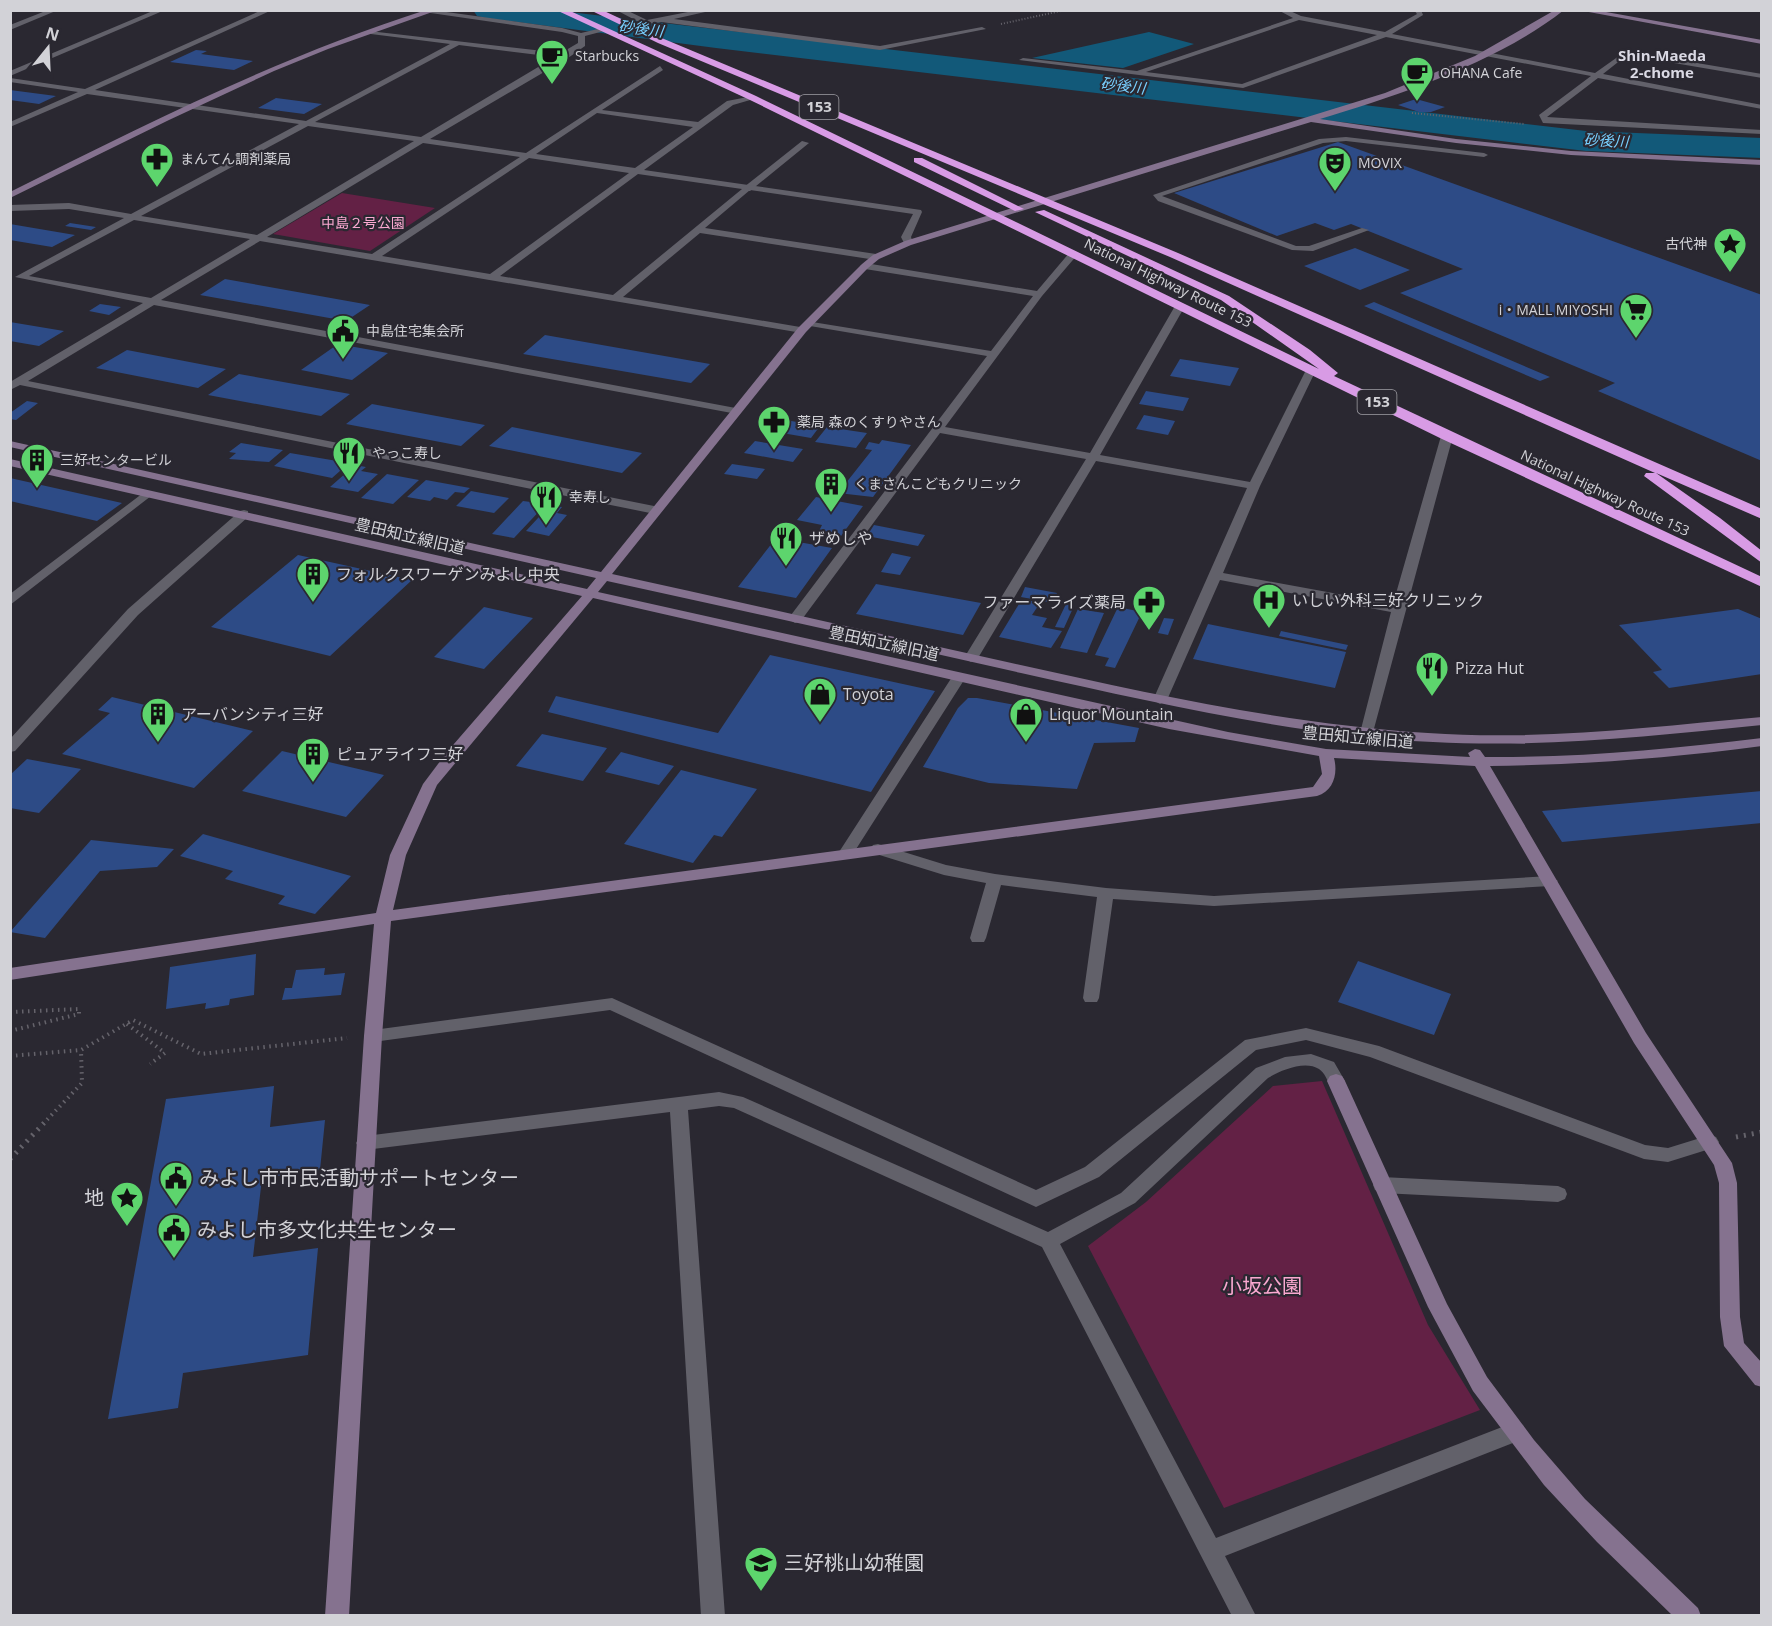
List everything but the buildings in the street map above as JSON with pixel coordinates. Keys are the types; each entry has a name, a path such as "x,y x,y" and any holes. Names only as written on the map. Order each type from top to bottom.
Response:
{"highway":[{"name":"National Highway Route 153","path":"560,10 753,98 1447,436 1761,583"},
{"name":"National Highway Route 153","path":"594,10 1174,255 1761,515"},
{"name":"153","path":"849,119 886,145 1225,298 1248,318 1314,357 1349,388"},
{"name":"153","path":"1498,398 1661,481 1761,559"}],"street":[{"path":"10,28 55,10"},
{"path":"10,74 162,10"},
{"path":"10,125 269,10"},
{"path":"412,10 534,25 581,35 602,30"},
{"path":"619,10 647,23"},
{"path":"628,26 711,10"},
{"path":"1281,10 1299,18 1761,107"},
{"path":"1023,60 1243,86 1387,34 1421,14 1417,10"},
{"path":"336,1616 365,1143 383,917 398,855 430,784 589,595 655,510 806,327 876,257 908,243 1308,121 1418,81 1485,53 1538,26 1561,10"},
{"path":"1581,10 1761,42"},
{"path":"10,196 189,107 290,61 432,11"},
{"path":"1134,74 1299,18"},
{"path":"663,20 880,48 982,28"},
{"path":"370,32 565,56"},
{"path":"15,384 565,56 582,44 581,35"},
{"path":"457,42 20,277 737,411"},
{"path":"1761,76 1624,53 1542,119 1598,125 1761,132"},
{"path":"374,257 660,68"},
{"path":"10,80 747,189 918,212 906,237 908,243"},
{"path":"492,277 699,124 730,103 753,98"},
{"path":"596,111 699,124"},
{"path":"1308,121 1571,153 1761,163"},
{"path":"615,298 747,189"},
{"path":"10,208 69,206 615,298 993,354"},
{"path":"699,230 876,257"},
{"path":"795,619 993,354 1073,254"},
{"path":"865,266 1039,294"},
{"path":"971,658 1092,459 1180,306"},
{"path":"1160,700 1254,486 1311,370"},
{"path":"15,384 655,510"},
{"path":"936,429 1092,459 1254,486"},
{"path":"1367,733 1398,609 1447,436"},
{"name":"豊田知立線旧道","path":"10,444 1160,700 1286,724 1367,733 1522,740 1761,721"},
{"name":"豊田知立線旧道","path":"10,462 1169,725 1324,753 1396,759 1608,759 1686,753 1761,742"},
{"path":"10,601 147,494"},
{"path":"10,748 133,612 244,514"},
{"path":"1216,575 1398,609"},
{"path":"846,853 959,677"},
{"path":"1467,739 1640,1038 1723,1163 1728,1184 1730,1317 1734,1346 1761,1378"},
{"path":"10,974 383,917 1317,791 1326,783 1330,773 1324,753"},
{"path":"878,849 944,870 995,879 1106,893 1214,901 1550,881"},
{"path":"978,938 995,879"},
{"path":"1091,998 1106,893"},
{"path":"373,1035 612,1004 1036,1199 1092,1172 1251,1045 1306,1034 1373,1051 1644,1152 1668,1155 1710,1142"},
{"path":"1049,1241 1128,1198 1262,1073 1273,1066 1312,1059 1328,1066 1451,1331 1479,1383 1515,1432 1603,1535 1690,1616"},
{"path":"365,1143 719,1100 737,1102 1049,1241 1245,1616"},
{"path":"679,1105 713,1616"},
{"path":"1382,1185 1558,1194"},
{"path":"1212,1550 1515,1432"}],"lane":[{"path":"1365,230 1310,249 1295,249 1172,204 1157,195 1322,141 1346,140 1484,155"},
{"path":"747,189 805,142"}],"path":[{"path":"982,28 1065,10"},
{"path":"10,1012 79,1009 79,1014 10,1031"},
{"path":"10,1056 81,1050 133,1020 201,1054 373,1035"},
{"path":"127,1024 165,1053 150,1064"},
{"path":"10,1159 82,1083 81,1050"}],"green space":[{"name":"中島２号公園","path":"342,193 435,208 370,251 273,234"},
{"name":"小坂公園","path":"1322,1081 1428,1325 1480,1410 1224,1508 1088,1246 1146,1202 1273,1086"}],"water":[{"path":"1149,32 1194,44 1123,68 1032,58"}],"waterway":[{"name":"砂後川","path":"486,10 716,40 1586,141 1762,148"}],"place":[{"name":"Starbucks","path":"552,85"},
{"name":"OHANA Cafe","path":"1417,102"},
{"name":"まんてん調剤薬局","path":"157,188"},
{"name":"MOVIX","path":"1335,192"},
{"name":"古代神","path":"1730,273"},
{"name":"i・MALL MIYOSHI","path":"1636,339"},
{"name":"中島住宅集会所","path":"343,360"},
{"name":"薬局 森のくすりやさん","path":"774,451"},
{"name":"やっこ寿し","path":"349,482"},
{"name":"三好センタービル","path":"37,489"},
{"name":"くまさんこどもクリニック","path":"831,513"},
{"name":"幸寿し","path":"546,526"},
{"name":"ザめしや","path":"786,567"},
{"name":"フォルクスワーゲンみよし中央","path":"313,603"},
{"name":"いしい外科三好クリニック","path":"1269,629"},
{"name":"ファーマライズ薬局","path":"1149,631"},
{"name":"Pizza Hut","path":"1432,697"},
{"name":"Toyota","path":"820,723"},
{"name":"アーバンシティ三好","path":"158,743"},
{"name":"Liquor Mountain","path":"1026,743"},
{"name":"ピュアライフ三好","path":"313,783"},
{"name":"みよし市市民活動サポートセンター","path":"176,1207"},
{"name":"地","path":"127,1227"},
{"name":"みよし市多文化共生センター","path":"174,1259"},
{"name":"三好桃山幼稚園","path":"761,1592"}],"district":[{"name":"Shin-Maeda 2-chome","path":"1662,64"}]}
